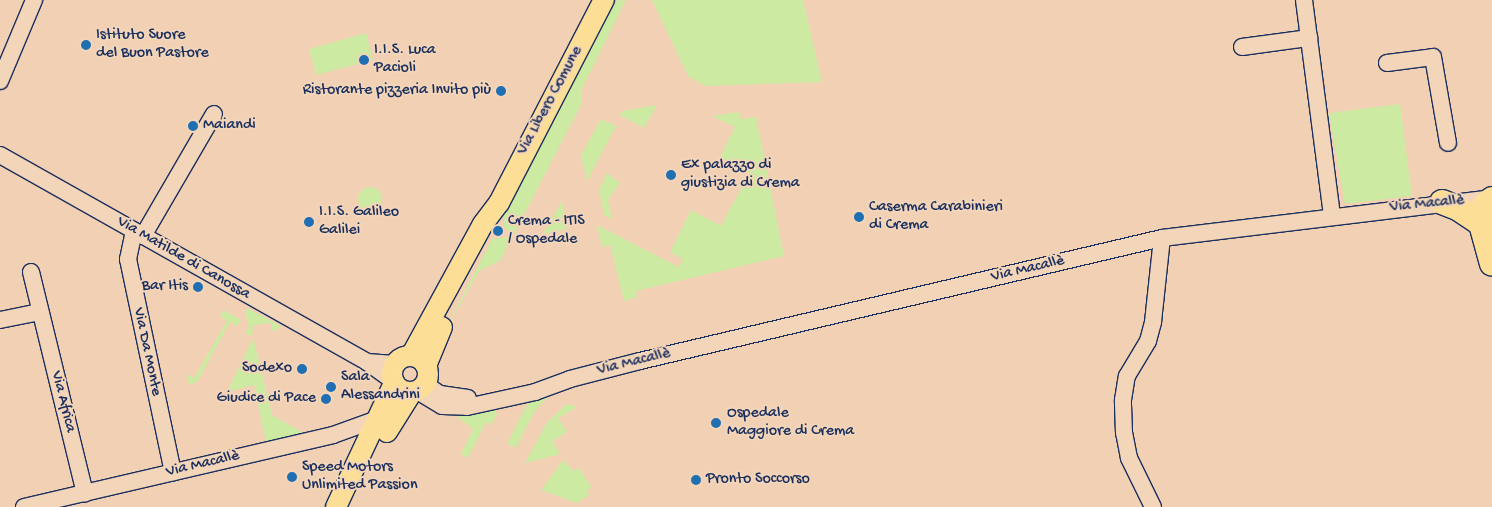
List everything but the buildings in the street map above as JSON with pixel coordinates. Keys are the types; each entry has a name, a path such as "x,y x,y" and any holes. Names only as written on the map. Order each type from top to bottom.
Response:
{"highway":[{"path":"1492,198 1484,206 1481,224 1492,264"},
{"path":"1442,202 1459,208 1481,224"}],"main road":[{"name":"Via Libero Comune","path":"348,507 395,416 409,377 483,224 499,203 604,0"},
{"name":"Via Libero Comune","path":"336,507 380,418 409,377"}],"street":[{"path":"0,81 34,0"},
{"path":"1304,0 1332,216"},
{"path":"1242,47 1309,38"},
{"path":"1388,63 1433,57 1448,143"},
{"name":"Via Da Monte","path":"173,472 130,268 129,247 214,114"},
{"name":"Via Matilde di Canossa","path":"0,155 367,362 409,377"},
{"name":"Via Macallè","path":"409,377 442,406 467,407 535,392 570,379 1162,238 1442,202 1492,198"},
{"path":"1152,507 1129,458 1124,433 1123,400 1127,376 1148,341 1153,322 1162,238"},
{"name":"Via Africa","path":"31,272 85,493"},
{"path":"0,320 40,312"},
{"name":"Via Macallè","path":"24,507 332,435 380,418"}],"green space":[{"path":"612,0 626,0 582,89 582,103 513,236 504,226 504,215 511,194"},
{"path":"652,0 803,0 822,82 705,86 688,76"},
{"path":"366,33 373,60 316,75 309,49"},
{"path":"1400,104 1412,196 1345,204 1329,113"},
{"path":"657,105 644,128 619,115 623,111"},
{"path":"739,112 741,119 756,117 784,256 636,291 637,297 624,301 610,245 602,247 597,225 679,267 683,259 670,252 691,210 721,226 749,173 720,157 735,127 712,116"},
{"path":"601,119 616,126 587,181 581,155"},
{"path":"607,173 620,183 608,200 612,220 604,215 599,191"},
{"path":"370,187 379,190 382,199 379,208 370,211 361,208 358,199 361,190"},
{"path":"562,201 568,228 545,234 544,232"},
{"path":"507,237 510,240 501,260 479,271 442,336 492,239"},
{"path":"247,308 281,326 280,328 272,331 271,323 253,325 252,337 245,333 249,326 245,312"},
{"path":"223,310 241,320 237,326 230,322 197,382 189,385 187,374 194,378 227,321 220,316"},
{"path":"253,338 272,415 305,434 266,443 254,385 227,392"},
{"path":"548,397 534,412 516,448 507,444 528,402"},
{"path":"566,404 577,407 558,418 567,432 553,441 560,454 525,463 546,424"},
{"path":"494,407 497,415 492,424 486,422 468,458 461,454 473,429 452,413"},
{"path":"563,460 574,471 579,468 592,488 587,490 589,495 577,503 541,490"}],"place":[{"name":"Istituto Suore del Buon Pastore","path":"86,45"},
{"name":"I.I.S. Luca Pacioli","path":"364,60"},
{"name":"Ristorante pizzeria Invito più","path":"501,91"},
{"name":"Maiandi","path":"193,126"},
{"name":"Ex palazzo di giustizia di Crema","path":"671,175"},
{"name":"Caserma Carabinieri di Crema","path":"859,217"},
{"name":"I.I.S. Galileo Galilei","path":"309,222"},
{"name":"Crema - ITIS / Ospedale","path":"498,231"},
{"name":"Bar Itis","path":"198,287"},
{"name":"Sodexo","path":"302,369"},
{"name":"Sala Alessandrini","path":"331,387"},
{"name":"Giudice di Pace","path":"326,399"},
{"name":"Ospedale Maggiore di Crema","path":"716,423"},
{"name":"Speed Motors Unlimited Passion","path":"292,477"},
{"name":"Pronto Soccorso","path":"696,480"}]}
